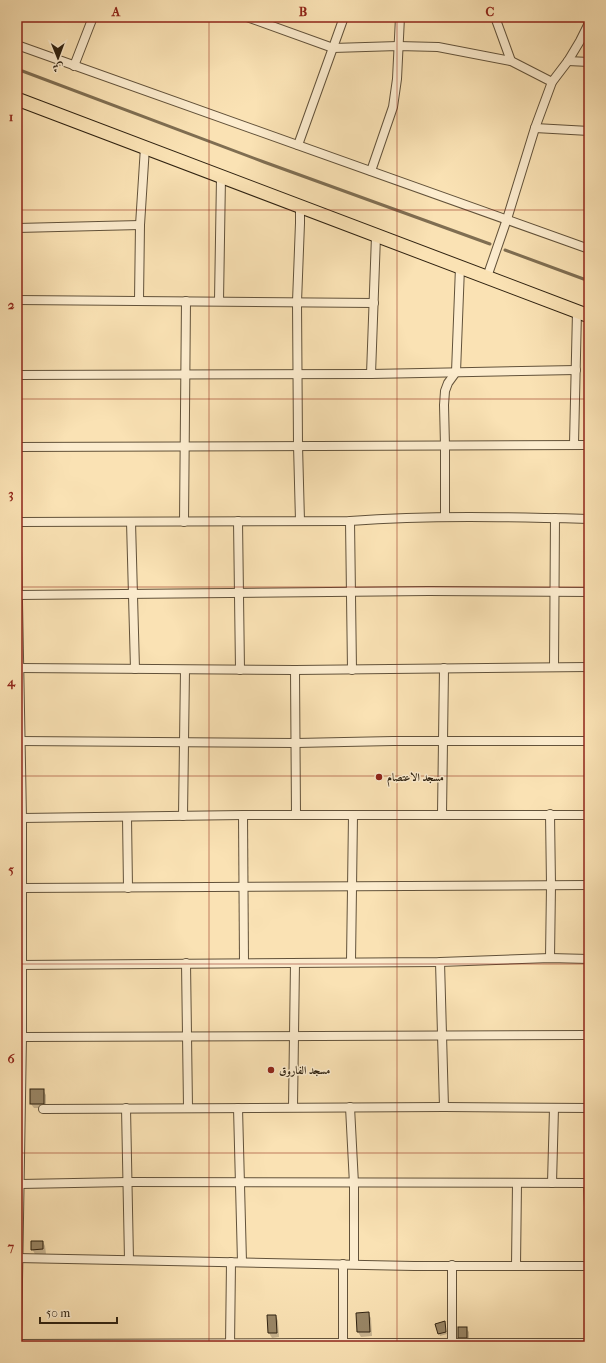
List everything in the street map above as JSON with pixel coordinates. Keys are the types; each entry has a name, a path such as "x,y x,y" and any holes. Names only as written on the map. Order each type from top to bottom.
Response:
{"main road":[{"path":"17,99 583,313"}],"street":[{"path":"74,66 92,17"},
{"path":"247,17 334,48 398,46 438,47 511,61 552,82"},
{"path":"298,145 344,17"},
{"path":"371,171 393,107 397,79 400,17"},
{"path":"495,17 511,61"},
{"path":"487,277 507,219 535,128 552,82 568,61 589,23"},
{"path":"17,45 589,249"},
{"path":"568,61 589,62"},
{"path":"535,128 589,131"},
{"path":"139,300 140,225 145,147"},
{"path":"219,301 221,177"},
{"path":"300,207 297,302 300,521"},
{"path":"17,228 140,225"},
{"path":"371,374 376,236"},
{"path":"445,517 444,405 445,391 448,383 456,372 460,267"},
{"path":"17,300 374,303"},
{"path":"184,522 186,446 186,301"},
{"path":"574,444 576,370 583,313"},
{"path":"17,375 298,375 576,370"},
{"path":"17,431 17,499"},
{"path":"17,447 589,445"},
{"path":"17,522 350,521 392,518 445,517 589,519"},
{"path":"554,667 555,518"},
{"path":"238,521 240,670"},
{"path":"350,521 352,670"},
{"path":"131,522 134,669"},
{"path":"17,549 22,818 22,888 19,965 22,1037 19,1050 20,1184 17,1258 17,1340"},
{"path":"18,595 351,592 589,592"},
{"path":"19,668 352,670 589,667"},
{"path":"442,814 444,668"},
{"path":"183,816 185,670"},
{"path":"295,670 296,816"},
{"path":"20,741 296,743 393,741 589,741"},
{"path":"22,818 243,815 296,816 353,814 589,815"},
{"path":"351,961 353,814"},
{"path":"550,814 550,958"},
{"path":"243,815 244,963"},
{"path":"127,817 128,888"},
{"path":"22,888 589,885"},
{"path":"19,965 295,963 351,961 440,962 550,958 589,959"},
{"path":"440,962 444,1107"},
{"path":"186,963 188,1107"},
{"path":"293,1107 295,963"},
{"path":"22,1037 187,1035 589,1035"},
{"path":"43,1109 188,1107 589,1108"},
{"path":"350,1107 354,1184 354,1264"},
{"path":"126,1108 129,1260"},
{"path":"238,1108 242,1262"},
{"path":"552,1182 554,1108"},
{"path":"20,1184 128,1182 241,1184 589,1183 589,1207"},
{"path":"516,1266 517,1183"},
{"path":"17,1258 343,1264 589,1266"},
{"path":"230,1344 231,1262"},
{"path":"343,1264 343,1345"},
{"path":"452,1265 452,1345"},
{"path":"17,1344 452,1345 589,1343"}],"building":[{"path":"30,1089 44,1089 44,1104 30,1104"},
{"path":"31,1241 43,1241 43,1249 31,1250"},
{"path":"369,1312 370,1332 357,1332 356,1313"},
{"path":"267,1315 276,1315 277,1333 268,1333"},
{"path":"445,1321 446,1332 438,1334 435,1324"},
{"path":"458,1327 467,1327 467,1338 458,1338"}],"waterway":[{"path":"17,69 264,162 490,244"},
{"path":"505,250 589,281"}],"place":[{"name":"مسجد الاعتصام","path":"379,777"},
{"name":"مسجد الفاروق","path":"271,1070"}]}
